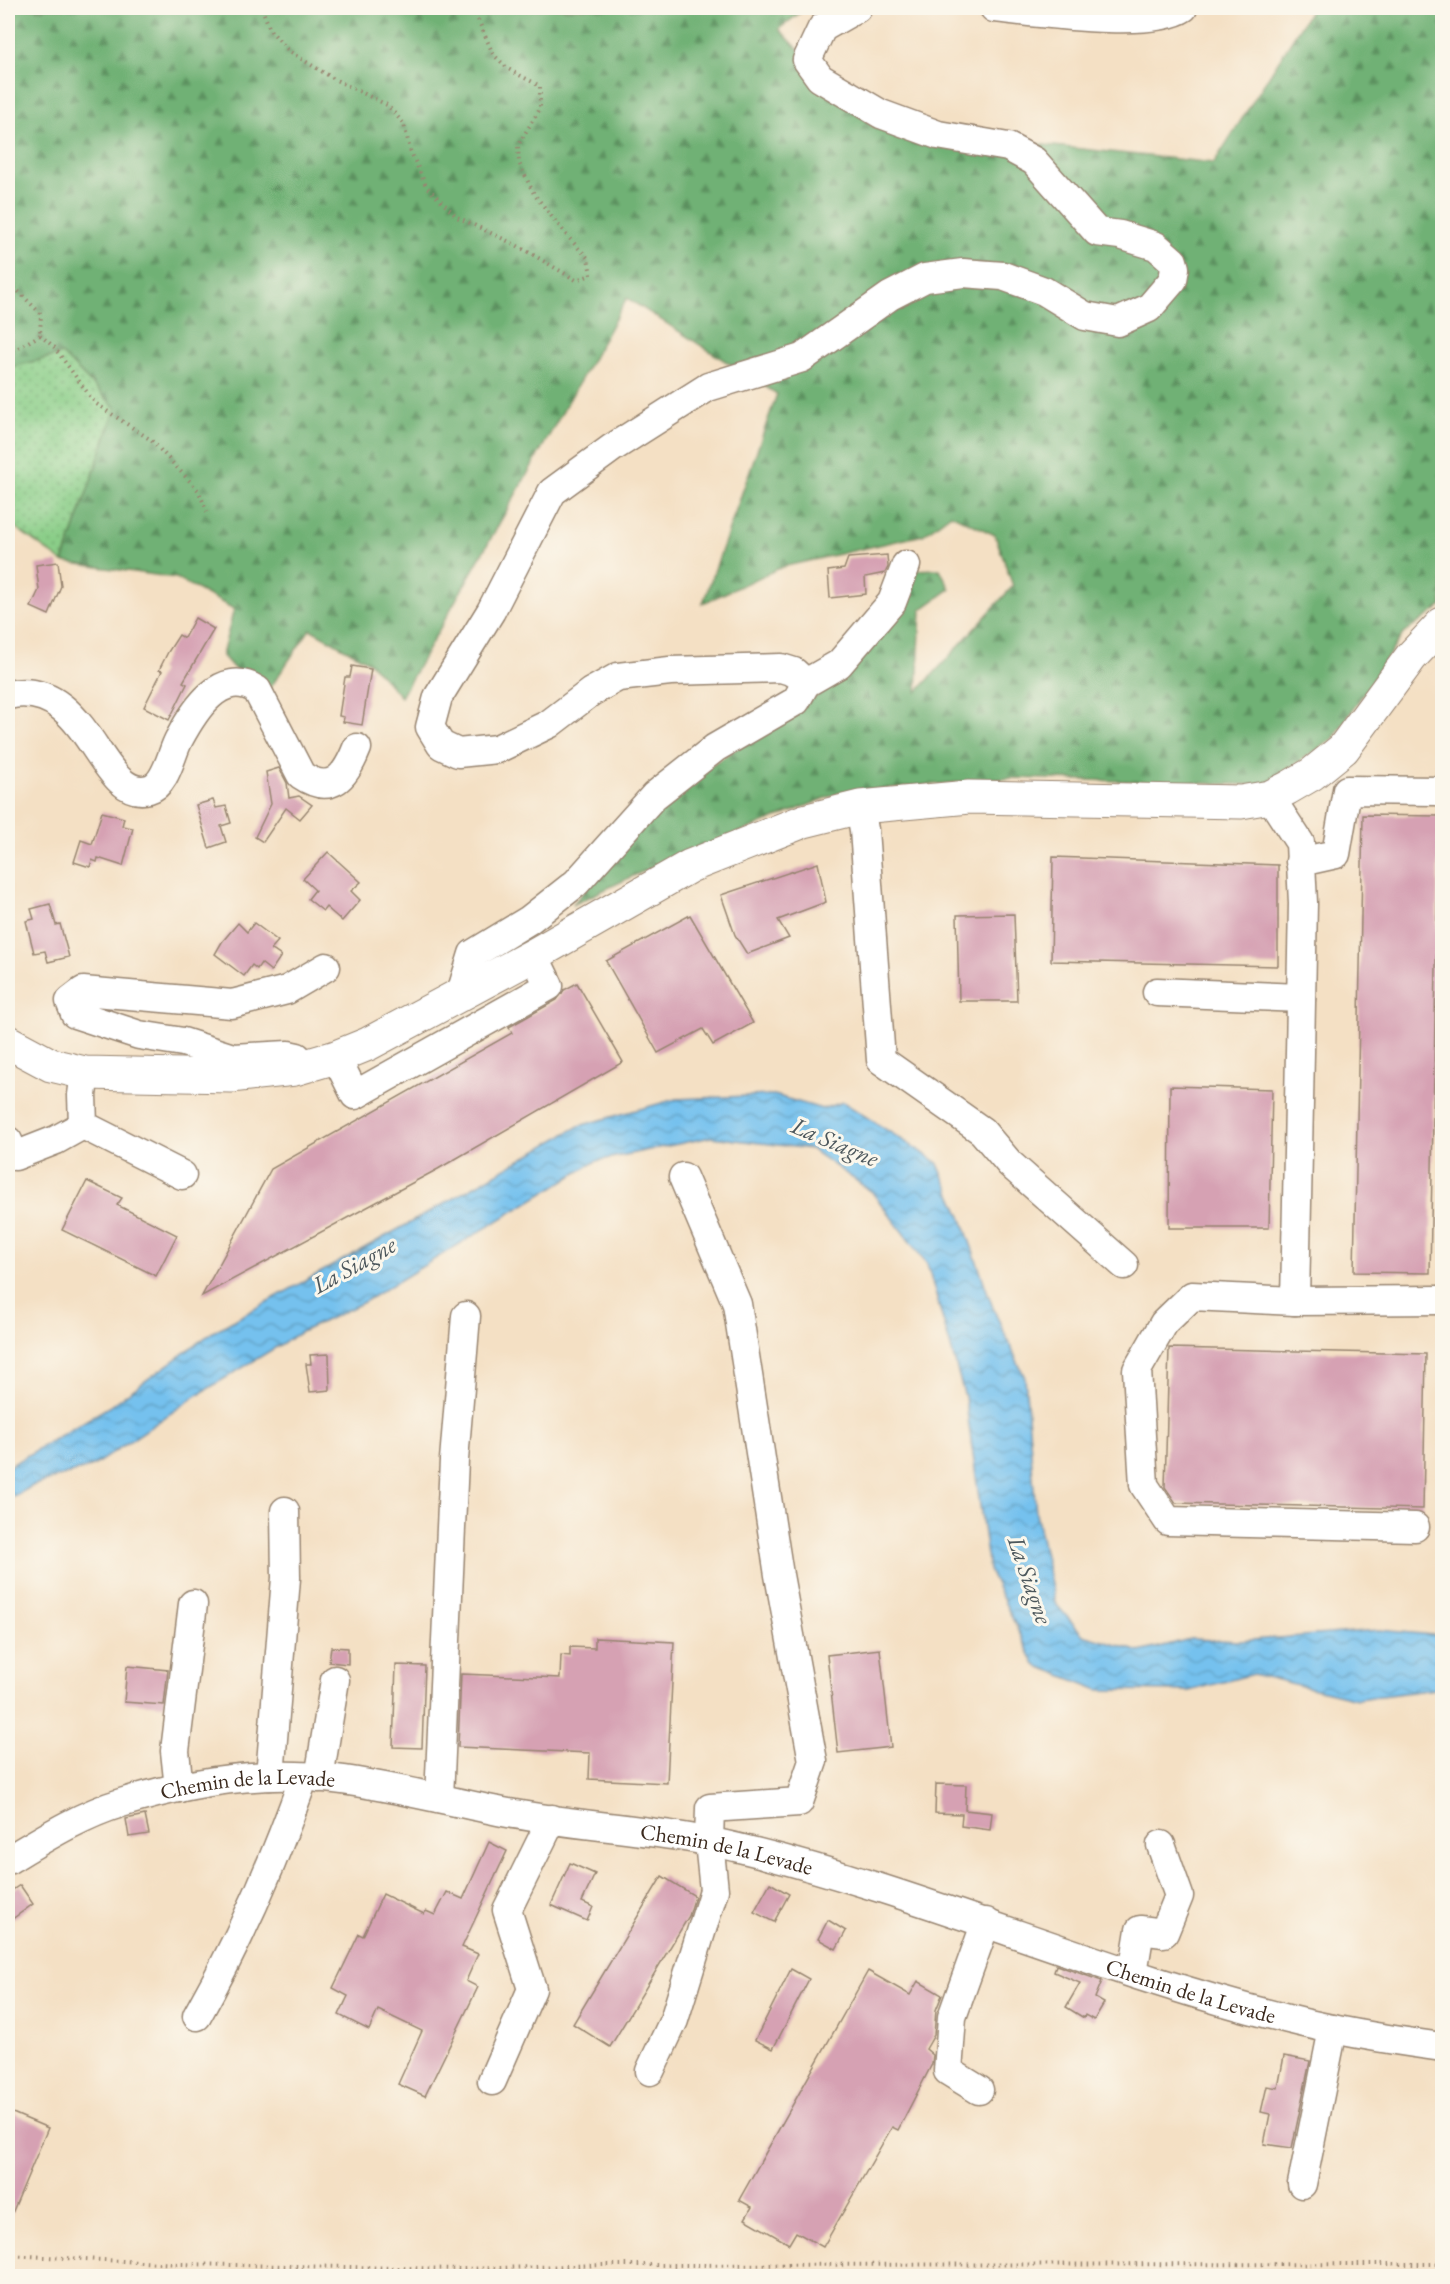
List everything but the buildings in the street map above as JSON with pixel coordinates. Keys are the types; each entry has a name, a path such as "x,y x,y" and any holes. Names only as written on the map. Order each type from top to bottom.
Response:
{"main road":[{"path":"8,1042 51,1065 85,1073 231,1076 295,1069 368,1044 534,955 690,866 804,821 860,807 969,797 1241,802 1270,797 1312,774 1343,749 1411,657 1443,624"}],"street":[{"path":"806,683 794,672 781,668 669,671 618,677 591,692 549,724 497,749 458,753 441,745 430,727 438,697 491,611 552,492 612,448 708,387 802,358 890,296 924,278 963,273 1003,276 1044,291 1085,316 1118,322 1149,308 1173,280 1175,268 1173,261 1156,246 1120,235 1097,232 1034,161 1008,147 938,135 880,114 820,78 807,60 822,28 857,8"},
{"path":"994,8 1127,18 1155,17 1183,8"},
{"path":"461,993 473,954 529,920 576,884 654,796 715,748 796,701 806,683 839,664 892,602 906,565"},
{"path":"8,695 22,692 40,696 58,704 73,716 85,731 121,783 131,789 143,790 153,787 163,776 179,739 206,698 221,687 235,683 247,684 257,690 301,775 311,782 324,784 339,780 349,769 357,748"},
{"path":"1300,862 1336,854 1347,790 1437,791"},
{"path":"1270,797 1300,843 1303,903 1295,1301"},
{"path":"860,807 864,830 880,1060 982,1131 1010,1164 1124,1264"},
{"path":"326,966 287,990 232,1004 83,991 70,1001 75,1014 138,1035 183,1042 233,1058 288,1055 328,1059 355,1095 549,986 534,955"},
{"path":"1157,992 1301,998"},
{"path":"83,1125 82,1095 85,1073"},
{"path":"8,1141 15,1156 56,1140 83,1125"},
{"path":"83,1125 182,1175"},
{"path":"650,2071 674,2020 714,1890 709,1842 710,1808 799,1802 813,1761 779,1575 737,1304 683,1178"},
{"path":"1416,1527 1168,1521 1144,1485 1137,1370 1164,1323 1192,1296 1295,1301 1443,1300"},
{"path":"439,1797 454,1460 466,1316"},
{"path":"270,1776 286,1578 285,1511"},
{"path":"179,1788 175,1751 193,1604"},
{"path":"197,2016 230,1957 290,1816 311,1778 335,1680"},
{"name":"Chemin de la Levade","path":"8,1860 61,1829 118,1804 179,1788 270,1776 333,1779 439,1797 505,1812 655,1832 739,1848 885,1889 1176,1987 1288,2019 1371,2037 1443,2047"},
{"path":"492,2081 532,1989 507,1910 552,1819"},
{"path":"1133,1972 1140,1930 1164,1933 1179,1896 1161,1845"},
{"path":"979,2090 948,2071 952,2018 986,1923"},
{"path":"1302,2184 1333,2029"}],"path":[{"path":"262,8 270,30 290,52 336,80 387,105 404,124 410,150 426,186 457,217 516,245 576,280 591,275 588,258 534,194 519,164 518,145 540,109 540,86 507,69 493,54 473,8"},
{"path":"8,278 41,314 40,335"},
{"path":"8,354 40,335"},
{"path":"40,335 54,347 95,403 151,440 198,490 208,513"},
{"path":"8,2256 179,2264 461,2269 606,2265 1443,2264"}],"green space":[{"path":"8,8 806,8 779,29 873,127 1214,163 1312,8 1442,8 1442,606 1403,634 1333,739 1264,785 1013,778 841,792 646,870 572,905 640,829 707,768 831,687 902,604 912,570 940,569 950,589 921,610 917,692 1013,586 995,535 951,514 923,535 782,567 703,603 777,394 627,298 401,697 369,662 310,629 262,700 222,655 234,609 176,578 63,562 116,408 62,354 8,368"},
{"path":"62,354 116,408 63,562 8,522 8,368"}],"water":[{"name":"La Siagne","path":"774,1095 822,1109 843,1102 937,1162 962,1219 993,1308 1025,1378 1036,1514 1055,1603 1083,1635 1140,1652 1190,1639 1240,1641 1379,1630 1442,1636 1442,1688 1357,1699 1253,1674 1189,1691 1099,1690 1035,1665 989,1570 965,1397 927,1264 872,1192 811,1149 711,1137 596,1161 364,1302 301,1332 199,1394 93,1466 34,1485 8,1500 8,1467 112,1405 213,1332 579,1126 676,1099"}]}
